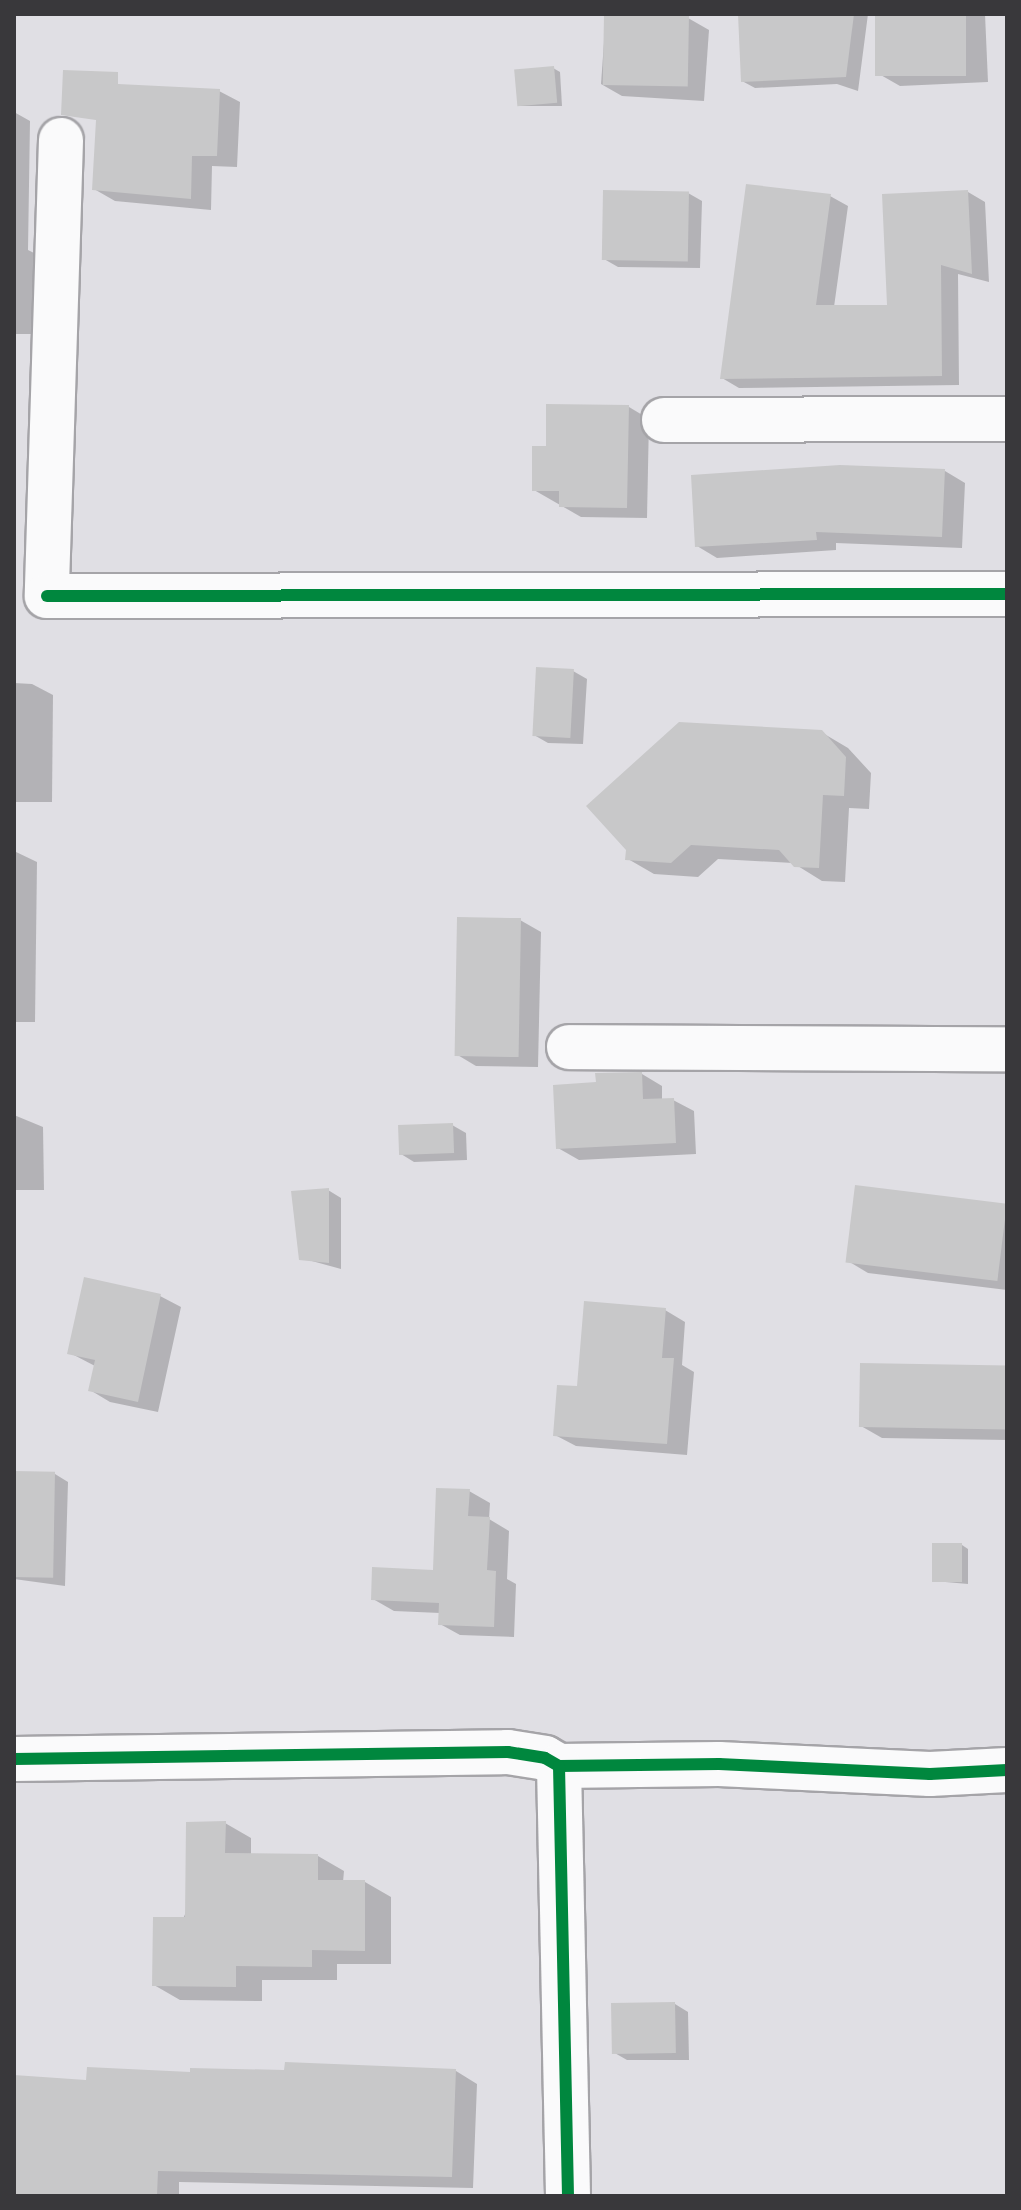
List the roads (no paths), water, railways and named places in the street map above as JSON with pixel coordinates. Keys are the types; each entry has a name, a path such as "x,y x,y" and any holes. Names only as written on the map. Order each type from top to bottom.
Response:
{"street":[{"path":"61,140 47,596 1007,594"},
{"path":"664,420 1007,419"},
{"path":"569,1047 1007,1049"},
{"path":"14,1759 508,1752 545,1758 559,1766 719,1764 930,1774 1007,1770"},
{"path":"559,1766 568,2196"}]}
